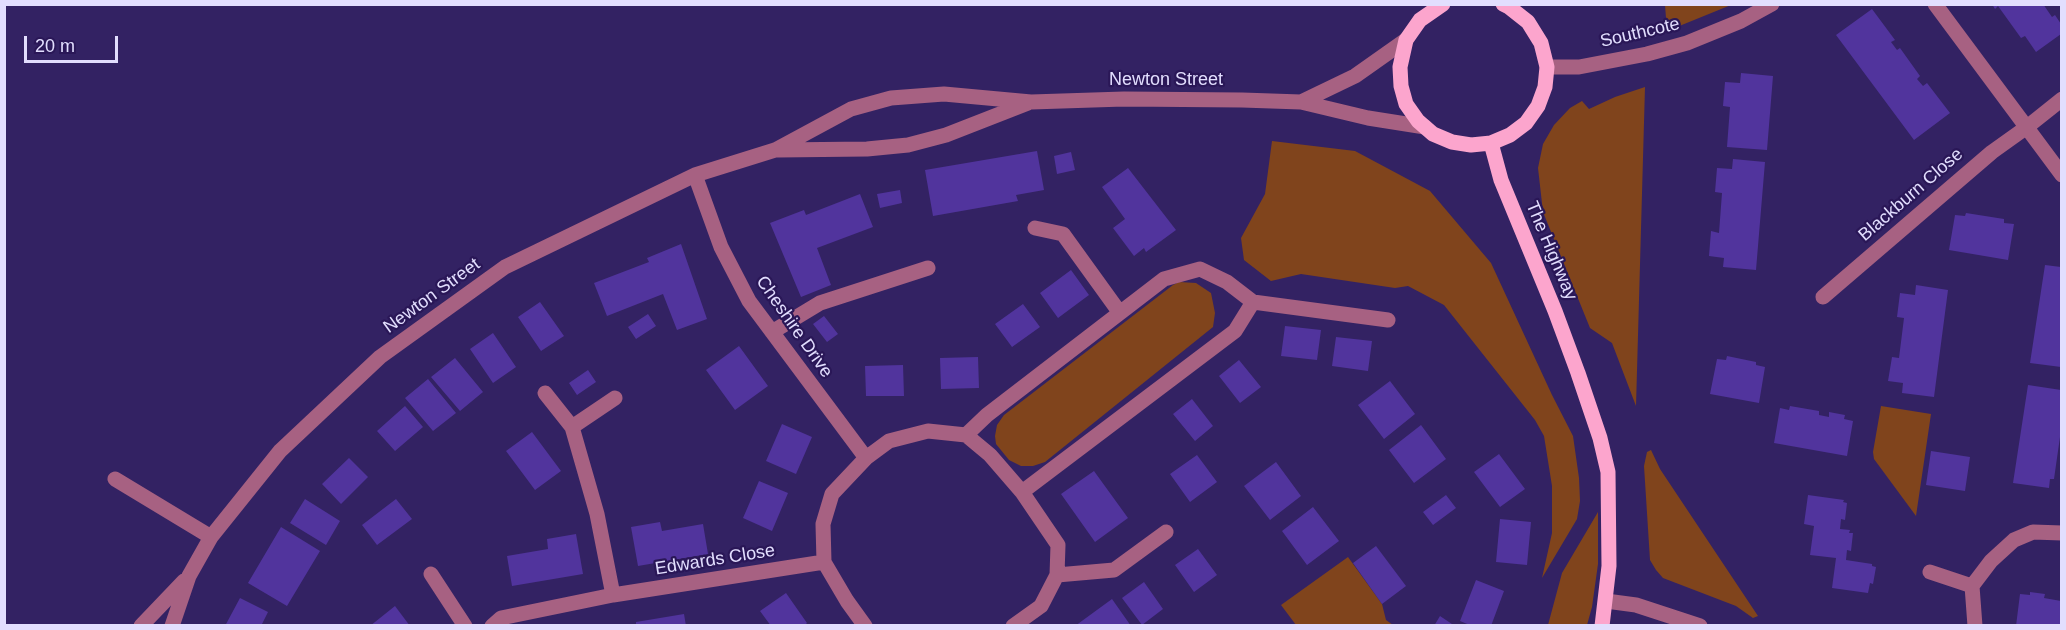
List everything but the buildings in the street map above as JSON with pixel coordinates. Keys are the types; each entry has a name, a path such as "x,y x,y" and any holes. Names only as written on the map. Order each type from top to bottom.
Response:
{"main road":[{"path":"1443,4 1420,20 1406,40 1400,67 1401,86 1406,104 1418,121 1433,134 1452,142 1471,145 1491,143 1510,135 1526,123 1538,106 1545,87 1547,67 1541,43 1528,22 1503,4"},
{"name":"The Highway","path":"1491,143 1501,180 1556,311 1600,438 1608,472 1610,567 1602,626"}],"street":[{"name":"Southcote","path":"1547,67 1579,67 1647,54 1687,43 1741,21 1772,4"},
{"path":"1935,4 2061,175"},
{"path":"1300,102 1355,76 1406,40"},
{"name":"Newton Street","path":"172,626 189,576 211,537 280,451 380,357 505,267 695,175 775,150 851,109 891,98 944,94 1031,102 1124,99 1300,102"},
{"name":"Blackburn Close","path":"1823,297 1992,152 2061,99"},
{"name":"Newton Street","path":"775,150 908,146 946,135 1031,102"},
{"path":"1300,102 1368,118 1425,127"},
{"name":"Cheshire Drive","path":"695,175 721,247 749,301 866,458"},
{"path":"1035,228 1063,234 1120,313"},
{"path":"772,332 820,303 928,268"},
{"path":"966,435 987,415 1164,279 1200,268 1227,282 1253,302 1388,320"},
{"path":"1022,492 1235,331 1253,302"},
{"path":"544,393 572,427 586,468 613,595"},
{"path":"572,427 615,398"},
{"path":"865,626 824,562 823,524 832,494 866,458 889,441 928,431 966,435 990,455 1022,492 1058,545 1057,575 1041,606 1013,626"},
{"path":"115,479 211,537"},
{"path":"1057,575 1114,570 1166,532"},
{"path":"1975,626 1972,586 1991,561 2014,540 2033,532 2061,533"},
{"name":"Edwards Close","path":"492,626 501,618 613,595 824,562"},
{"path":"1930,572 1972,586"},
{"path":"431,574 465,626"},
{"name":"Newton Street","path":"141,626 189,576"},
{"path":"1606,601 1636,605 1700,626"}],"shaded area":[{"path":"1665,5 1731,5 1667,31"},
{"path":"1645,87 1636,406 1612,343 1590,328 1543,212 1538,168 1543,144 1554,125 1570,108 1582,101 1589,109"},
{"path":"1272,141 1355,151 1430,191 1491,263 1573,436 1579,478 1580,501 1577,519 1542,578 1552,533 1552,486 1544,436 1535,420 1444,305 1408,286 1395,288 1301,274 1271,281 1244,260 1241,238 1265,194"},
{"path":"1179,282 1196,283 1211,293 1215,313 1213,327 1045,462 1033,466 1021,466 1009,460 996,444 995,436 997,425 1004,415"},
{"path":"1881,406 1931,414 1916,516 1874,459 1873,452"},
{"path":"1651,450 1660,469 1758,616 1753,618 1736,606 1663,578 1656,570 1650,560 1644,466 1647,452"},
{"path":"1598,512 1598,564 1587,625 1548,625 1562,573"},
{"path":"1348,557 1382,604 1386,620 1393,625 1296,625 1281,605"}]}
